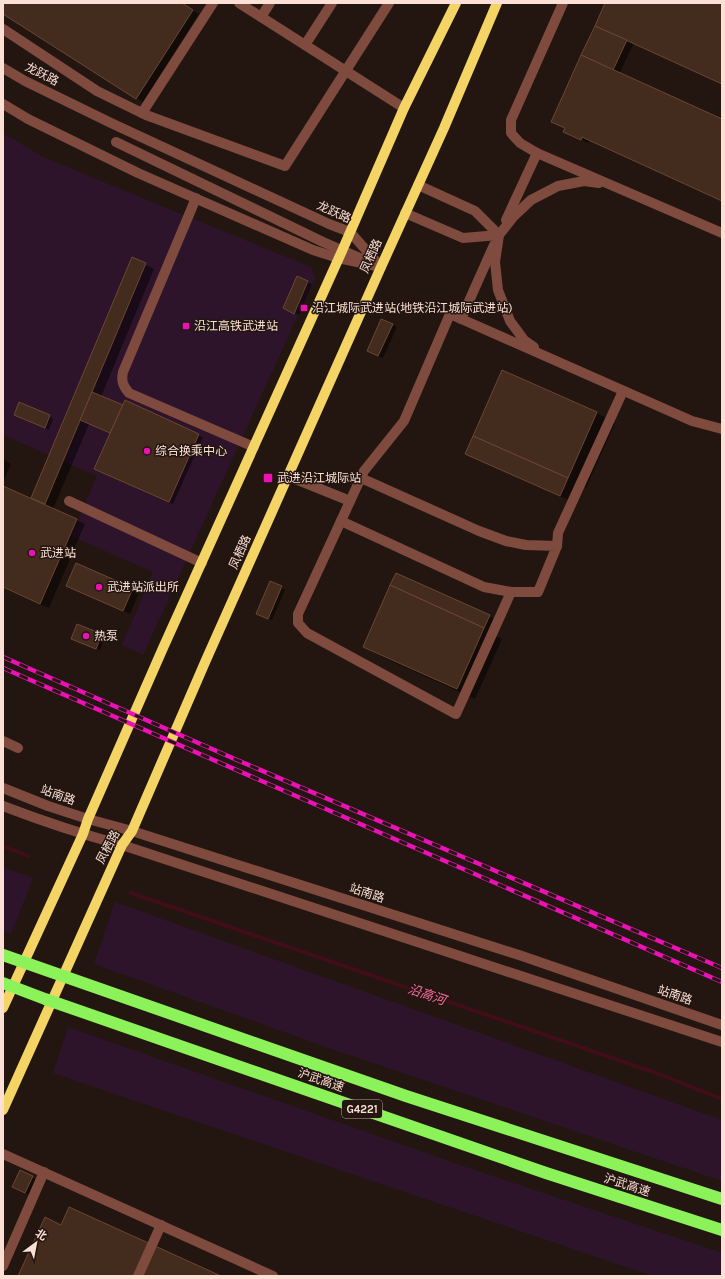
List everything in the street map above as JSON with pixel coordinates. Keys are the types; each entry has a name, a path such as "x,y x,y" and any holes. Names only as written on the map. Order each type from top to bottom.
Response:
{"highway":[{"name":"沪武高速","path":"3,955 406,1096 722,1199"},
{"name":"沪武高速","path":"3,983 45,999 546,1173 722,1230"}],"main road":[{"path":"3,1008 83,834 88,819 340,255 404,108 456,3"},
{"name":"凤栖路","path":"3,1110 122,845 132,831 288,476 444,128 497,3"}],"street":[{"path":"142,113 213,3"},
{"path":"239,3 404,108"},
{"path":"261,17 270,3"},
{"path":"306,45 332,3"},
{"path":"3,29 97,91 142,113 285,166 389,3"},
{"path":"562,3 511,120 511,133 520,143 537,153 722,233"},
{"name":"龙跃路","path":"3,68 25,81 111,123 329,224 350,232 381,267"},
{"path":"3,104 28,119 138,173 313,250 340,255 381,267"},
{"path":"116,142 340,255"},
{"path":"461,319 537,153"},
{"path":"547,357 524,340 510,321 498,290 495,262 499,235 514,216 531,200 558,186 584,181 611,184"},
{"path":"418,185 475,211 499,235"},
{"path":"196,198 123,372 123,386 129,393 254,447"},
{"path":"405,213 463,238 499,235"},
{"path":"511,592 456,714 307,633 298,623 298,614 360,478 404,421 450,314 692,421 722,429"},
{"path":"341,521 484,587 511,592 538,592 557,546 558,533 622,391"},
{"path":"288,476 350,501"},
{"path":"360,478 479,531 506,541 526,545 557,546"},
{"path":"69,501 202,563"},
{"path":"3,741 18,748"},
{"name":"站南路","path":"3,788 48,806 132,831 522,956 722,1025"},
{"path":"3,806 42,821 122,845 722,1042"},
{"path":"3,1154 273,1276"},
{"path":"3,1266 44,1172"},
{"path":"138,1276 160,1225"}],"shaded area":[{"path":"3,133 45,158 311,267 315,278 143,655 122,645 153,572 71,536 97,476 3,435"},
{"path":"3,867 33,878 11,934 3,931"},
{"path":"115,902 722,1120 722,1181 326,1047 94,964"},
{"path":"68,1027 463,1166 722,1253 722,1276 653,1276 53,1073"}],"building":[{"path":"3,3 182,3 193,10 136,99 3,14"},
{"path":"605,3 722,3 722,84 595,26"},
{"path":"595,26 627,40 613,70 581,55"},
{"path":"581,55 722,119 722,201 582,137 581,140 563,132 565,128 551,122"},
{"path":"132,257 146,263 45,504 31,498"},
{"path":"297,276 308,281 294,314 283,308"},
{"path":"381,319 393,324 378,356 367,351"},
{"path":"502,370 597,412 568,478 473,436"},
{"path":"92,392 123,405 110,433 80,420"},
{"name":"综合换乘中心","path":"125,400 199,434 169,502 94,469"},
{"path":"19,402 50,415 45,428 14,415"},
{"path":"473,436 568,478 560,496 465,454"},
{"name":"武进站","path":"3,486 77,519 40,604 3,587"},
{"name":"武进站派出所","path":"76,563 133,588 123,611 66,586"},
{"path":"396,573 490,615 484,628 390,585"},
{"path":"270,581 282,586 268,619 256,614"},
{"path":"390,585 484,628 457,689 363,647"},
{"name":"热泵","path":"77,624 102,634 96,649 71,639"},
{"path":"20,1170 33,1176 25,1193 12,1187"},
{"path":"69,1207 221,1276 18,1276 45,1217 61,1225"}],"waterway":[{"name":"沿高河","path":"3,846 28,856"},
{"name":"沿高河","path":"131,893 659,1074 722,1099"}],"railway":[{"path":"3,657 237,760 722,968"},
{"path":"3,668 722,982"}],"place":[{"name":"沿江城际武进站(地铁沿江城际武进站)","path":"304,308"},
{"name":"沿江高铁武进站","path":"186,326"},
{"name":"综合换乘中心","path":"147,451"},
{"name":"武进沿江城际站","path":"268,478"},
{"name":"武进站","path":"32,553"},
{"name":"武进站派出所","path":"99,587"},
{"name":"热泵","path":"86,636"}]}
